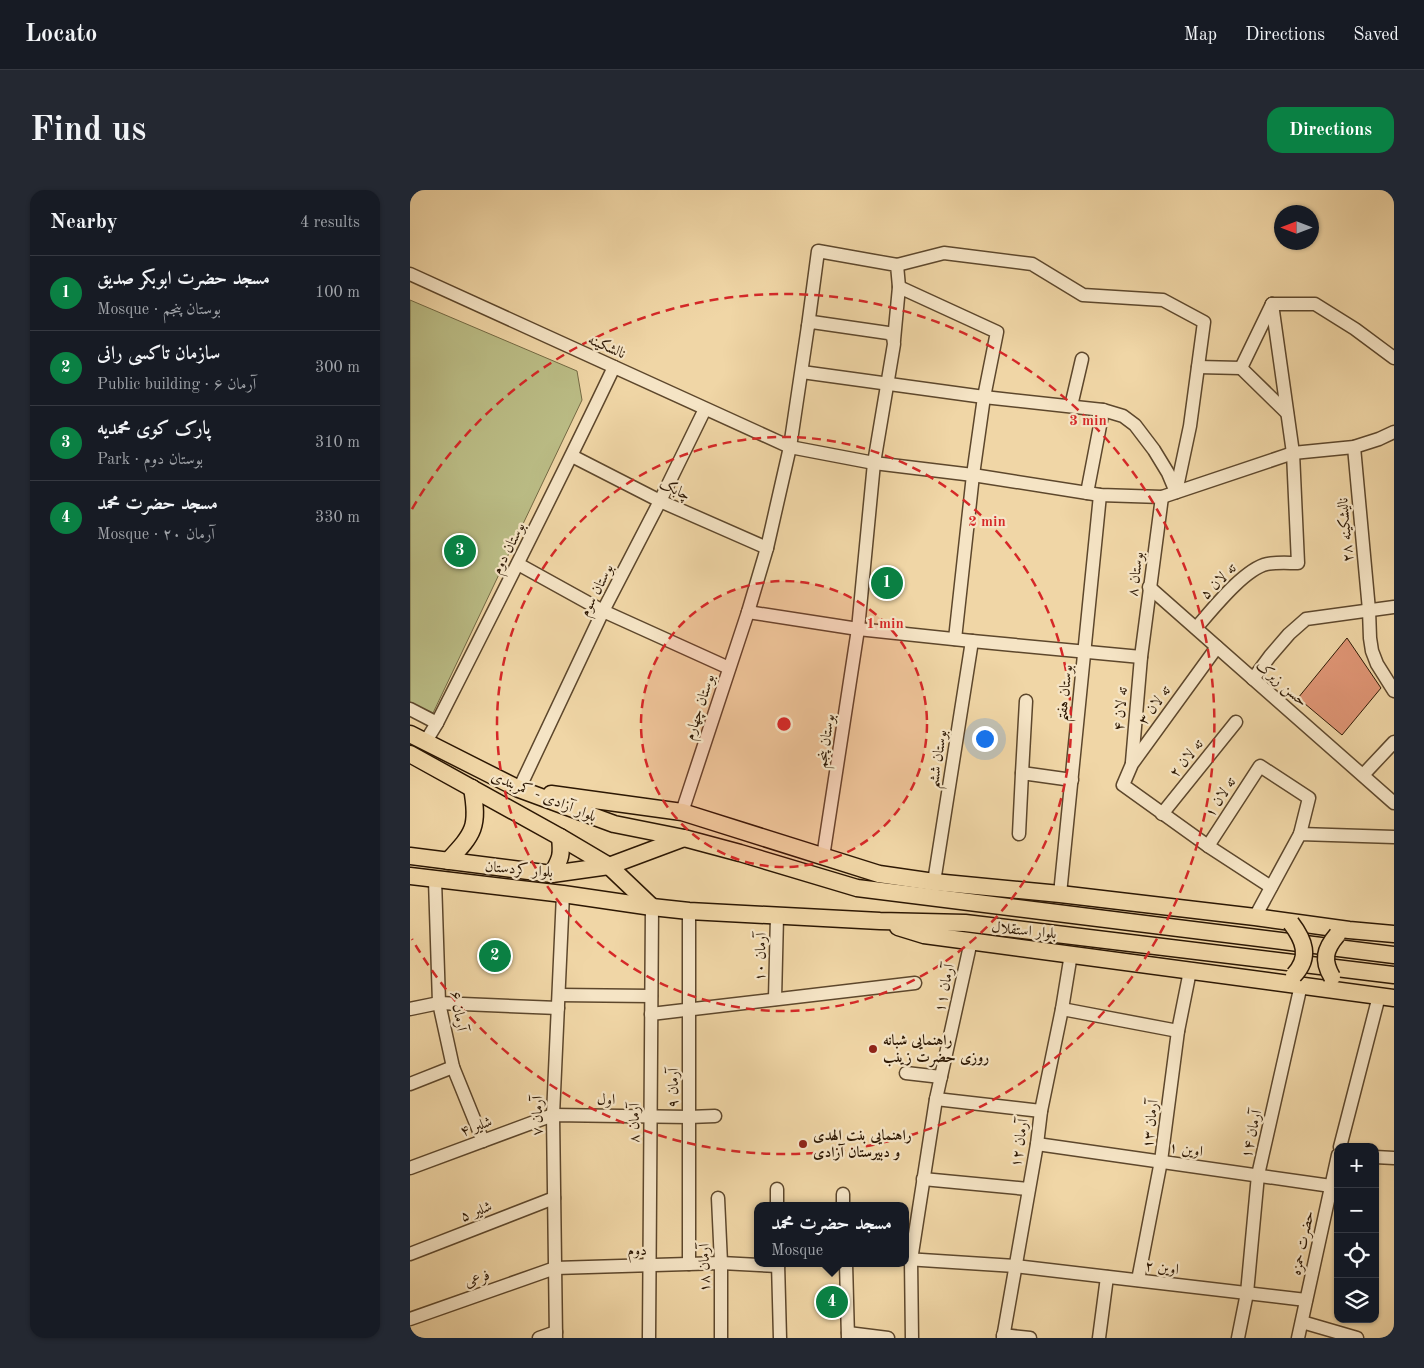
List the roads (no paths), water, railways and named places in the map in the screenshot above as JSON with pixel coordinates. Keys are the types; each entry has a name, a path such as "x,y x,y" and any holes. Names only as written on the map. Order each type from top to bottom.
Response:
{"main road":[{"name":"بلوار آزادی - کمربندی","path":"410,734 519,789 614,824 684,838"},
{"name":"بلوار آزادی - کمربندی","path":"410,754 609,866 652,908"},
{"path":"448,861 467,841 474,826 476,810 472,788"},
{"path":"519,789 682,812 879,874 934,882 1060,894 1255,917 1343,932 1394,934"},
{"path":"552,874 562,854 560,837"},
{"name":"بلوار کردستان","path":"410,856 552,874 609,866 684,838"},
{"name":"بلوار استقلال","path":"684,838 857,888 1394,955"},
{"name":"بلوار کردستان","path":"410,876 564,894 652,908"},
{"name":"بلوار استقلال","path":"652,908 689,912 965,923 1394,975"},
{"path":"880,921 924,935 1279,982 1298,980 1336,983 1387,997"},
{"path":"1289,922 1299,934 1304,949 1298,980"},
{"path":"1336,983 1327,969 1326,951 1332,942 1343,932"}],"street":[{"name":"بوستان چهارم","path":"682,812 748,612 767,548 790,447 818,251 897,265"},
{"path":"897,265 944,253 1032,264 1083,295 1163,300 1204,322 1190,426 1176,492"},
{"name":"بوستان پنجم","path":"823,857 858,629 874,463 894,340 899,287 897,265"},
{"name":"نالشکینه","path":"410,274 790,447 874,463 973,475 1094,494 1162,497"},
{"path":"899,287 997,332 984,397 973,475 955,639"},
{"path":"1241,368 1272,304"},
{"path":"1272,304 1315,304 1355,329 1394,358"},
{"path":"1272,304 1293,453"},
{"path":"808,326 812,322 888,333 893,336 894,340"},
{"path":"1071,406 1082,359"},
{"name":"بوستان دوم","path":"426,741 518,564 614,367"},
{"path":"1198,367 1241,368 1287,413"},
{"path":"802,372 984,397 1103,410 1123,416 1135,425 1154,450 1168,473 1176,492"},
{"name":"بوستان سوم","path":"519,789 603,611 660,501 705,408"},
{"name":"بوستان هفتم","path":"1060,894 1084,652 1094,494 1103,410"},
{"path":"1162,497 1293,453 1354,447 1394,432"},
{"name":"نالیشکینه ۲۸","path":"1354,447 1372,651 1377,664 1394,691"},
{"name":"ته لان ۵","path":"1196,628 1244,577 1256,568 1268,563 1298,563 1293,453"},
{"name":"چابک","path":"572,456 660,501 767,548"},
{"name":"بوستان ۸","path":"1141,656 1162,497"},
{"path":"518,564 603,611 729,668"},
{"name":"حسن زیرک","path":"1149,587 1394,803"},
{"path":"1253,679 1289,634 1306,619 1394,607"},
{"path":"748,612 858,629 972,642 1141,656"},
{"name":"بوستان ششم","path":"934,882 972,642"},
{"name":"ته لان ۳","path":"1162,814 1123,785 1132,764 1217,647"},
{"name":"ته لان ۴","path":"1132,764 1141,656"},
{"path":"1019,834 1026,701"},
{"path":"410,710 437,723"},
{"name":"ته لان ۲","path":"1162,814 1236,722"},
{"path":"1362,775 1394,742"},
{"name":"ته لان ۱","path":"1208,846 1260,766 1309,798 1300,834"},
{"path":"1022,773 1072,780"},
{"path":"1162,814 1271,887"},
{"path":"1255,917 1300,834 1394,837"},
{"name":"آرمان ۶","path":"436,880 439,1003 453,1067 483,1141"},
{"name":"آرمان ۷","path":"556,1335 552,1115 564,894"},
{"name":"آرمان ۸","path":"649,1338 652,908"},
{"name":"آرمان ۹","path":"689,912 690,1264"},
{"name":"آرمان ۱۰","path":"775,999 777,916"},
{"name":"آرمان ۱۱","path":"909,1255 936,1098 971,941"},
{"name":"آرمان ۱۲","path":"1003,1336 1037,1144 1041,1111 1071,954"},
{"name":"آرمان ۱۳","path":"1138,1280 1161,1161 1178,1032 1190,970"},
{"name":"آرمان ۱۴","path":"1238,1338 1247,1293 1258,1175 1298,980"},
{"path":"651,1014 915,983"},
{"path":"410,1009 439,1003 558,1002 651,996"},
{"path":"1341,1143 1387,997"},
{"path":"1062,1009 1178,1032"},
{"path":"410,1084 453,1067"},
{"path":"906,1072 941,1077"},
{"path":"936,1098 1041,1111"},
{"name":"اول","path":"552,1115 715,1116"},
{"name":"شلیر ۴","path":"410,1168 552,1115"},
{"name":"اوین ۱","path":"1037,1144 1331,1186"},
{"path":"1379,1157 1394,1158"},
{"name":"حضرت حمزه","path":"1298,1338 1334,1173"},
{"path":"923,1179 1028,1188"},
{"path":"777,1188 778,1202"},
{"name":"شلیر ۵","path":"410,1254 554,1198"},
{"name":"آرمان ۱۸","path":"718,1198 721,1263 721,1338"},
{"name":"اوین ۲","path":"909,1260 1015,1266 1306,1300"},
{"name":"دوم","path":"555,1268 721,1263 754,1264"},
{"path":"778,1267 780,1338"},
{"path":"846,1267 848,1336 888,1338"},
{"name":"آرمان ۱۱","path":"908,1267 912,1338"},
{"name":"فرعی","path":"410,1318 555,1268"},
{"path":"1099,1338 1107,1277"},
{"path":"1302,1322 1357,1338"},
{"path":"539,1338 556,1335"},
{"path":"1003,1336 1030,1338"}],"place":[{"name":"پارک کوی محمدیه","path":"460,551"},
{"name":"مسجد حضرت ابوبکر صدیق","path":"887,583"},
{"name":"سازمان تاکسی رانی","path":"495,956"},
{"name":"راهنمایی شبانه روزی حضرت زینب","path":"873,1049"},
{"name":"راهنمایی بنت الهدی و دبیرستان آزادی","path":"803,1144"},
{"name":"مسجد حضرت محمد","path":"832,1302"}]}
